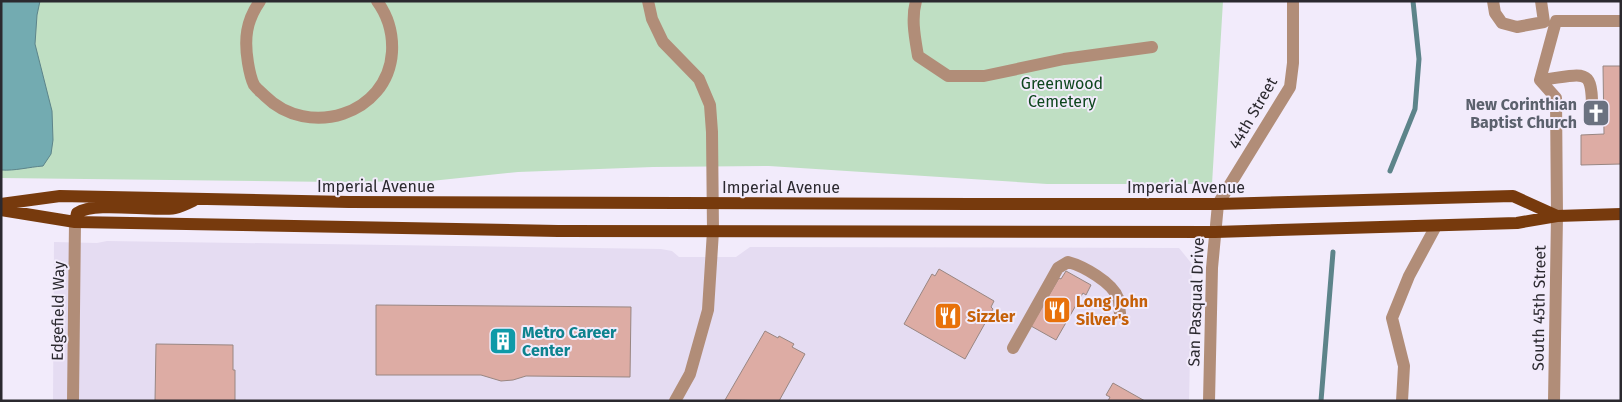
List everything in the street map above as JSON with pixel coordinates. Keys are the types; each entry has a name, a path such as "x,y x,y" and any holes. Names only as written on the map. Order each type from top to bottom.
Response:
{"main road":[{"name":"Imperial Avenue","path":"1,204 60,196 348,202 1218,204 1513,196 1557,216"},
{"path":"75,222 77,214 83,210 173,208 198,199"},
{"name":"Imperial Avenue","path":"1,210 75,222 558,231 1215,232 1528,222 1557,216 1621,214"}],"street":[{"path":"260,1 250,18 246,35 246,50 254,85 269,100 293,114 327,118 357,109 379,90 387,76 391,61 392,43 388,23 378,1"},
{"path":"648,1 652,19 663,42 699,79 710,105 712,132 713,231 708,310 690,374 675,401"},
{"path":"916,1 914,28 918,56 948,76 984,76 1064,60 1152,47"},
{"name":"44th Street","path":"1218,204 1290,87 1293,63 1294,1"},
{"path":"1493,1 1495,13 1502,23 1516,27 1550,21 1621,21"},
{"path":"1541,1 1550,21 1540,80 1579,75 1586,77 1591,82 1593,92 1592,120"},
{"name":"South 45th Street","path":"1540,80 1556,98 1557,216 1554,401"},
{"name":"San Pasqual Drive","path":"1209,401 1212,268 1218,204"},
{"name":"Edgefield Way","path":"73,401 75,222"},
{"path":"1402,401 1404,366 1392,318 1409,276 1436,226"},
{"path":"1013,348 1058,268 1068,262 1079,265 1109,286 1118,298 1120,313"}],"shaded area":[{"path":"107,241 661,249 672,251 679,257 736,257 750,247 1179,248 1192,264 1189,401 53,401 54,242 97,243"}],"green space":[{"name":"Greenwood Cemetery","path":"1,1 1223,1 1212,184 1047,184 769,166 653,167 518,172 431,181 337,182 1,178"}],"water":[{"path":"1,1 40,1 35,44 52,111 53,140 51,154 43,166 1,170"}],"building":[{"path":"1603,66 1621,66 1621,164 1581,165 1581,135 1604,134"},
{"name":"Sizzler","path":"939,269 994,301 991,307 993,309 965,359 904,324 932,274 935,276"},
{"name":"Long John Silver's","path":"1066,271 1091,285 1086,295 1083,293 1056,340 1031,326 1059,278 1061,279"},
{"name":"Metro Career Center","path":"376,305 631,307 630,377 526,376 501,381 481,375 376,375"},
{"path":"765,331 794,344 792,347 805,354 779,401 725,400"},
{"path":"156,344 233,345 235,401 155,401"},
{"path":"1113,383 1145,401 1108,401 1110,397 1106,395"}],"waterway":[{"path":"1390,171 1415,109 1419,59 1413,1"},
{"path":"1321,401 1333,252"}],"place":[{"name":"New Corinthian Baptist Church","path":"1596,113"},
{"name":"Long John Silver's","path":"1057,310"},
{"name":"Sizzler","path":"948,316"},
{"name":"Metro Career Center","path":"503,341"}]}
